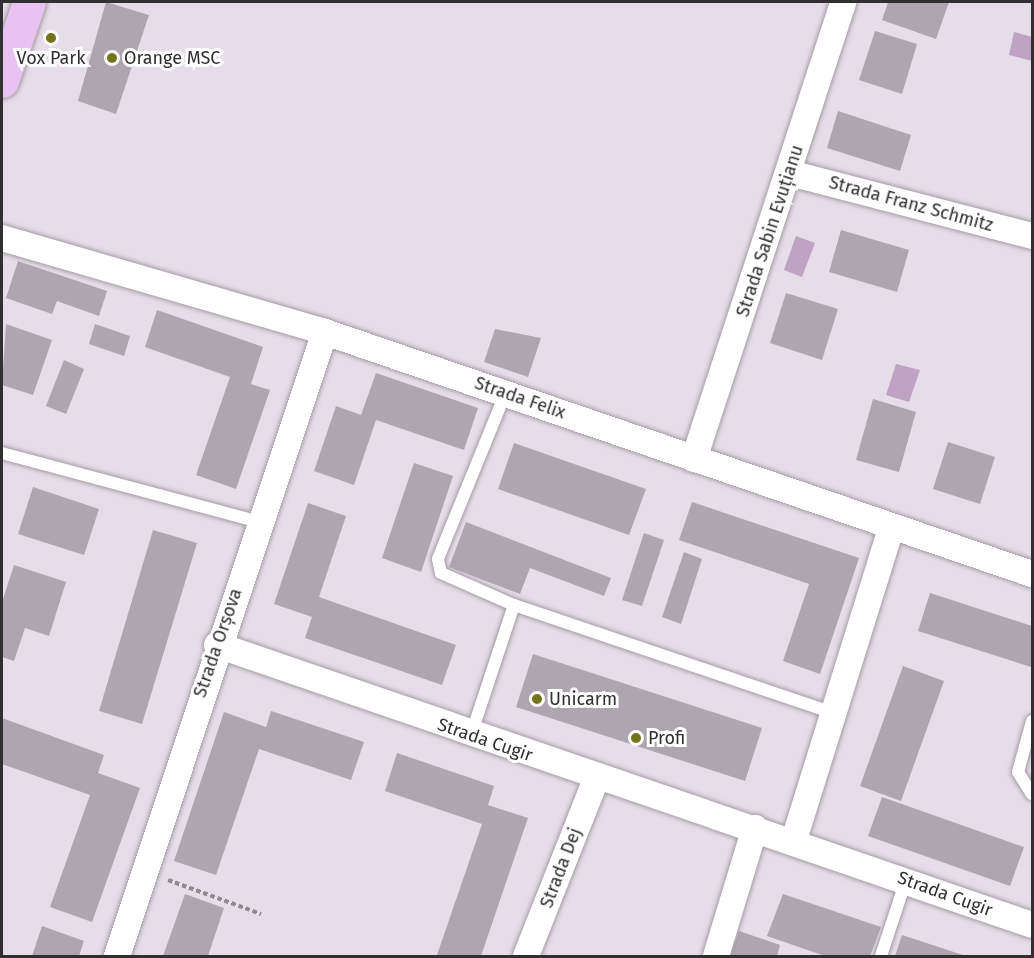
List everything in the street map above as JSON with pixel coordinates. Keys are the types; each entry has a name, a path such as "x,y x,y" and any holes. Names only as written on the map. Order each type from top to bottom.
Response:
{"main road":[{"path":"2,81 29,2"}],"street":[{"name":"Strada Sabin Evuțianu","path":"693,459 790,173 843,2"},
{"name":"Strada Franz Schmitz","path":"790,173 1032,236"},
{"name":"Strada Felix","path":"2,238 325,332 506,392 891,529 1032,574"},
{"name":"Strada Orșova","path":"117,957 217,645 325,332"},
{"path":"794,840 891,529"},
{"name":"Strada Cugir","path":"217,645 596,779 794,840 1032,925"},
{"name":"Strada Dej","path":"526,957 596,779"},
{"path":"716,957 755,828"}],"lane":[{"path":"506,392 438,559 441,573 452,581 514,605 833,713"},
{"path":"2,453 260,522"},
{"path":"471,735 514,605"},
{"path":"1032,720 1018,772 1032,794"},
{"path":"881,957 906,880"}],"path":[{"path":"144,872 261,914"}],"shaded area":[{"path":"1014,32 1032,37 1032,61 1009,55"},
{"path":"796,236 815,243 802,277 784,270"},
{"path":"896,364 920,370 909,402 886,395"}],"building":[{"name":"Orange MSC","path":"106,2 149,15 116,114 78,101"},
{"path":"888,2 949,2 936,39 882,20"},
{"path":"875,31 917,44 902,94 859,80"},
{"path":"838,111 911,135 900,171 827,148"},
{"path":"841,230 909,250 897,292 829,272"},
{"path":"18,261 107,291 99,316 57,301 52,314 6,298"},
{"path":"786,293 838,309 822,360 770,343"},
{"path":"157,310 263,347 251,384 270,390 236,489 196,475 230,377 145,347"},
{"path":"6,324 52,340 33,395 2,385"},
{"path":"95,324 130,336 124,356 89,344"},
{"path":"495,329 541,338 528,377 484,362"},
{"path":"64,360 84,369 66,414 46,406"},
{"path":"376,373 478,408 464,450 376,420 354,485 314,471 336,406 361,415"},
{"path":"873,399 916,412 899,472 856,460"},
{"path":"948,442 995,457 980,504 933,489"},
{"path":"514,443 646,489 629,535 498,489"},
{"path":"414,463 453,476 421,572 382,558"},
{"path":"33,487 99,509 84,555 18,534"},
{"path":"692,502 859,558 820,674 783,661 809,584 679,540"},
{"path":"308,503 346,516 319,597 456,645 442,685 305,638 312,617 274,604"},
{"path":"466,522 611,578 604,596 530,568 520,594 449,567"},
{"path":"153,530 197,543 142,724 99,711"},
{"path":"644,533 664,540 642,606 622,600"},
{"path":"684,552 702,559 681,624 662,617"},
{"path":"14,565 66,582 49,636 25,628 14,661 2,657 2,602"},
{"path":"930,593 1032,626 1031,667 918,631"},
{"path":"533,654 762,728 745,781 516,707"},
{"path":"903,666 944,681 901,801 860,786"},
{"path":"271,711 364,742 351,780 259,749 216,875 174,861 224,712 266,727"},
{"path":"2,718 104,755 98,773 140,788 92,922 50,907 90,795 2,764"},
{"path":"397,753 494,786 488,805 528,818 481,956 437,955 482,824 385,791"},
{"path":"882,797 1024,847 1010,886 868,836"},
{"path":"185,894 224,908 208,956 163,956"},
{"path":"783,894 881,927 870,956 825,956 767,936"},
{"path":"42,926 84,941 79,956 32,956"},
{"path":"739,931 780,945 777,956 730,956"},
{"path":"902,935 966,956 895,956"}],"place":[{"name":"Vox Park","path":"51,38"},
{"name":"Orange MSC","path":"112,58"},
{"name":"Unicarm","path":"537,699"},
{"name":"Profi","path":"636,738"}]}
